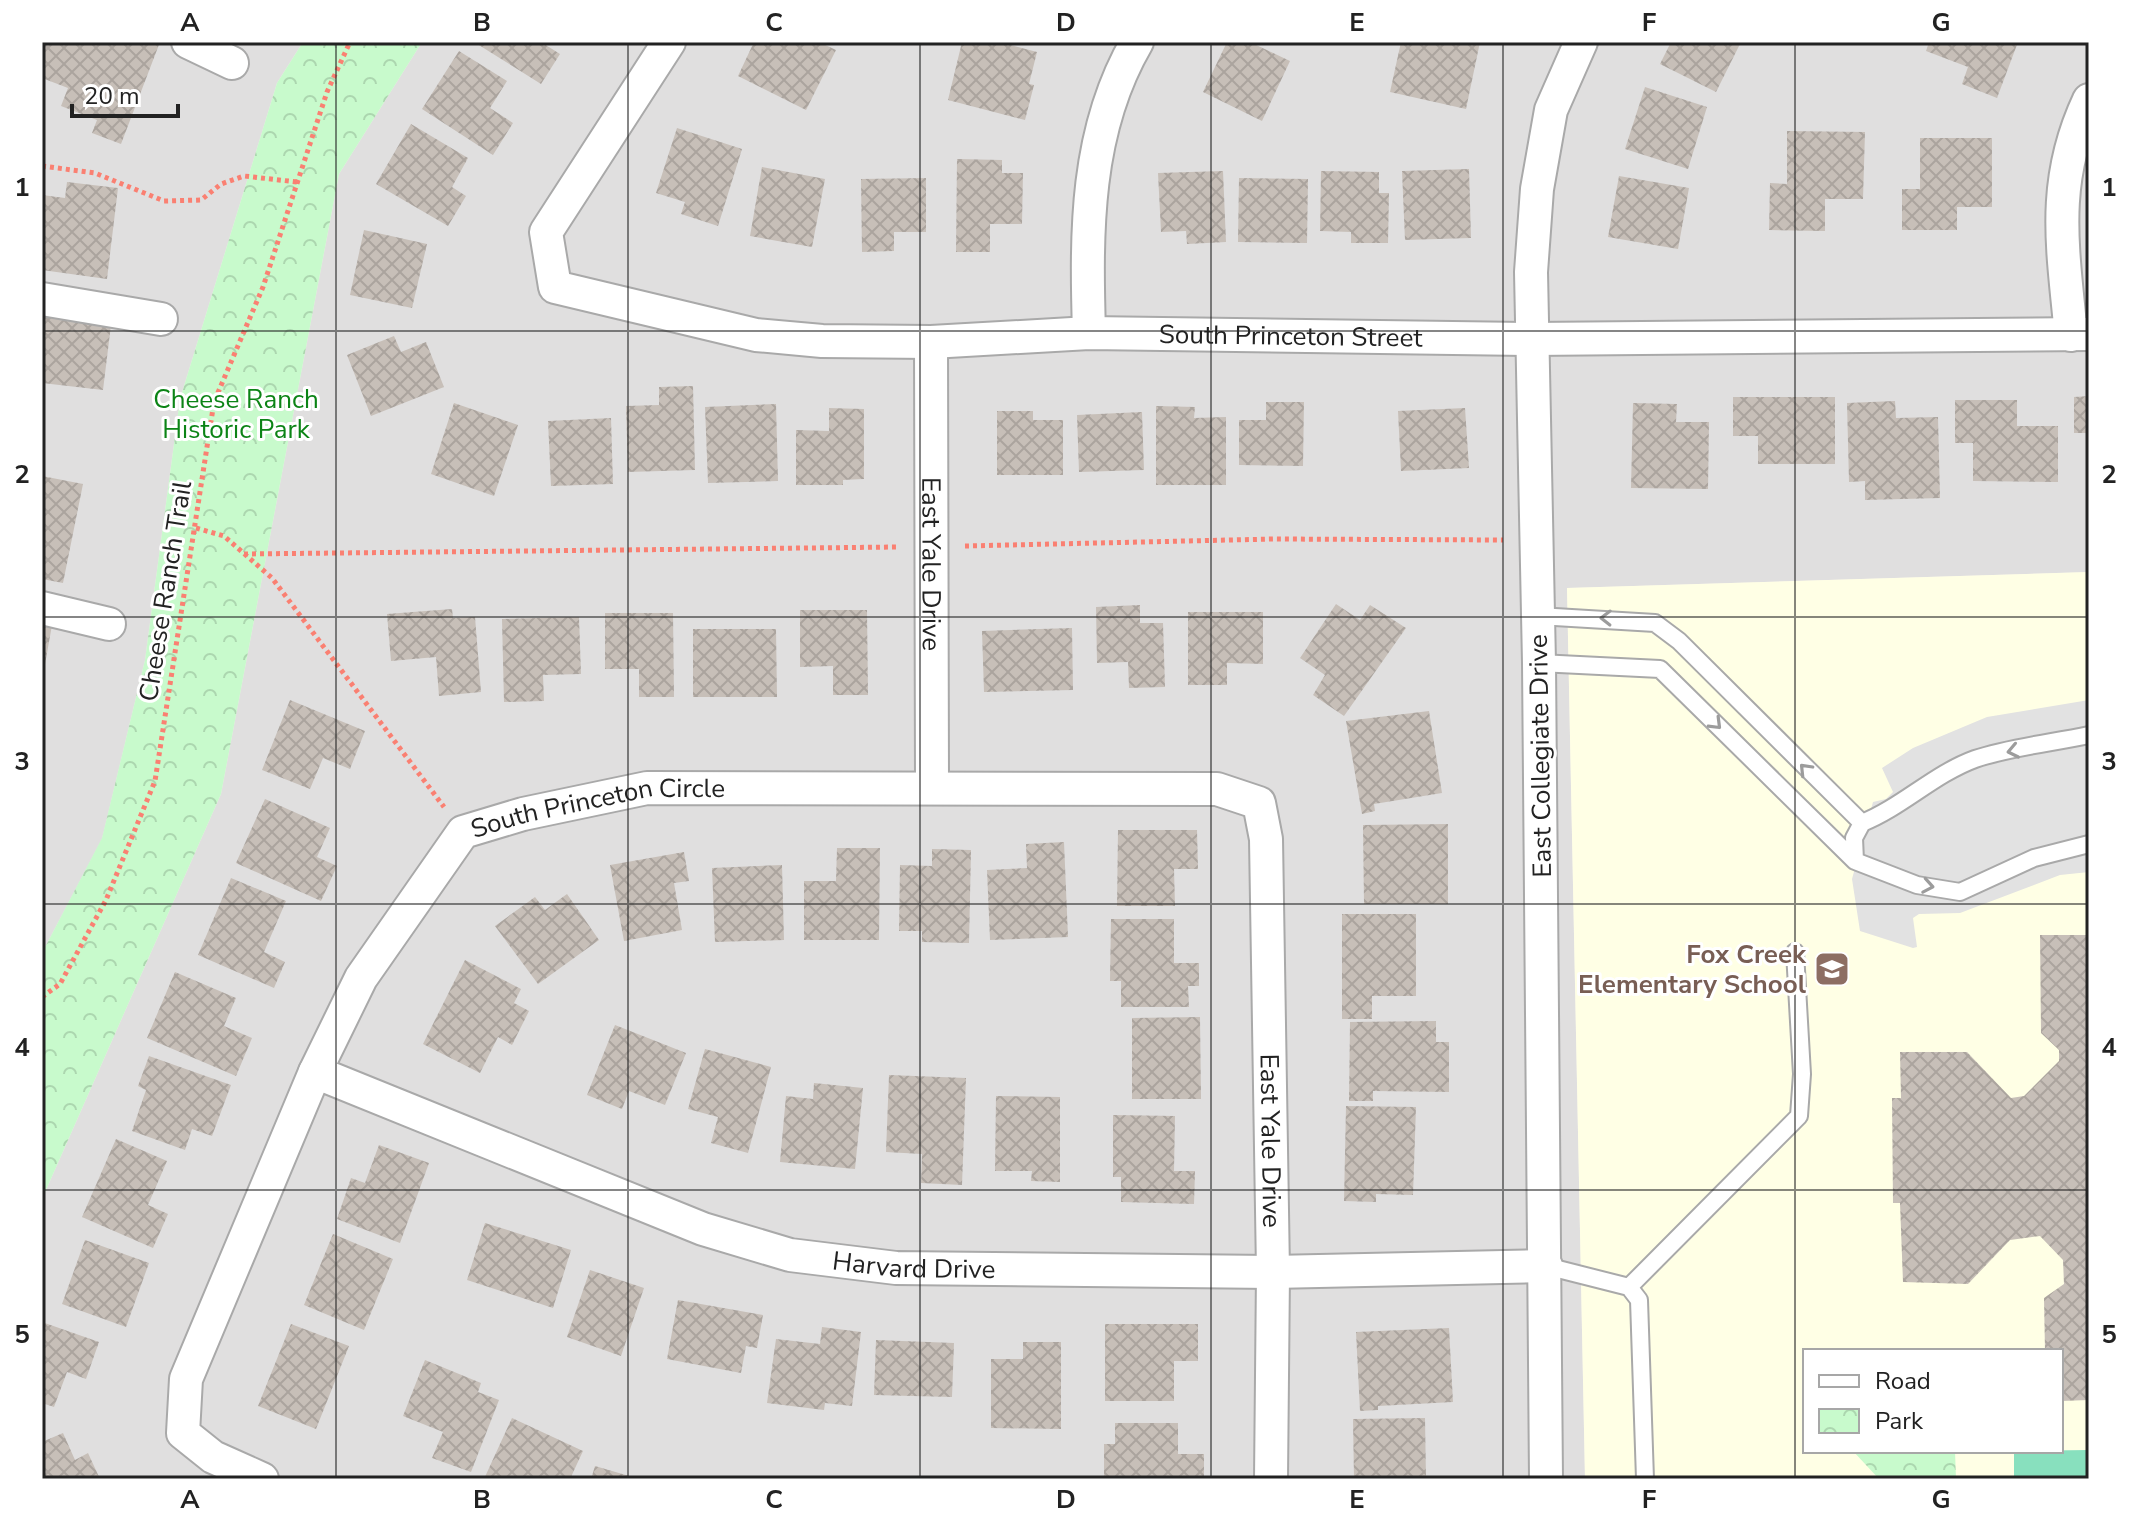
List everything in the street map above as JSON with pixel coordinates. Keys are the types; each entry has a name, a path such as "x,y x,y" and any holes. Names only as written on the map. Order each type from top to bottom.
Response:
{"street":[{"path":"188,42 232,63"},
{"name":"South Princeton Street","path":"669,42 546,232 555,287 756,335 822,341 931,342 1089,333 1532,339 2080,335"},
{"path":"1089,333 1086,248 1093,161 1118,74 1137,42"},
{"name":"East Collegiate Drive","path":"1546,1479 1539,663 1531,272 1537,189 1551,110 1581,42"},
{"path":"2080,335 2059,211 2074,132 2089,100"},
{"path":"42,299 161,319"},
{"name":"East Yale Drive","path":"931,342 932,786"},
{"path":"42,608 109,624"},
{"name":"South Princeton Circle","path":"262,1479 213,1457 183,1433 186,1379 315,1072 361,978 463,832 523,814 647,788 932,786 1217,789 1259,803"},
{"name":"East Yale Drive","path":"1259,803 1266,839 1273,1272 1271,1479"},
{"name":"Harvard Drive","path":"315,1072 703,1229 790,1255 896,1268 1273,1272 1546,1266"}],"lane":[{"path":"1538,616 1655,623 1679,641 1862,823"},
{"path":"1539,663 1660,669 1855,861 1917,885 1960,892 2034,858 2089,844"},
{"path":"1855,861 1854,838 1862,823 1975,759 2089,735"},
{"path":"1629,1287 1799,1116 1802,1074 1795,952"},
{"path":"1546,1266 1629,1287 1639,1300 1645,1479"}],"path":[{"name":"Cheese Ranch Trail","path":"42,997 60,984 106,900 155,781 214,402 263,287 327,92 350,42"},
{"path":"42,166 95,173 164,201 201,200 221,184 244,176 297,182"},
{"path":"196,528 224,536 295,604 463,832"},
{"path":"244,554 1274,539 1535,540"}],"shaded area":[{"path":"42,42 303,42 277,83 180,399 145,660 102,839 42,953"},
{"path":"422,42 2089,42 2089,572 1567,588 1585,1479 42,1479 42,1199 221,794 339,174"},
{"name":"Fox Creek Elementary School","path":"2089,572 2089,1479 1585,1479 1567,588"},
{"path":"2089,700 2089,872 2060,875 1960,913 1919,914 1913,918 1917,947 1860,931 1852,879 1873,802 1886,799 1893,792 1882,768 1913,748 1987,717"}],"green space":[{"name":"Cheese Ranch Historic Park","path":"303,42 422,42 339,174 221,794 42,1199 42,953 102,838 145,660 180,399 277,83"},
{"path":"2063,1450 2089,1450 2089,1479 2014,1479 2014,1453 2063,1453"},
{"path":"1855,1453 1955,1453 1956,1479 1879,1479"}],"building":[{"path":"42,42 160,42 121,144 92,133 97,120 61,106 68,88 42,78"},
{"path":"474,42 541,42 560,54 541,84"},
{"path":"754,42 819,42 836,50 806,110 738,76"},
{"path":"962,42 999,42 1037,52 1029,84 1034,85 1025,120 948,100"},
{"path":"1227,42 1250,42 1290,61 1262,121 1203,92"},
{"path":"1401,42 1480,42 1466,109 1390,92"},
{"path":"1671,42 1741,42 1716,92 1660,64"},
{"path":"1929,42 2018,42 1997,98 1962,84 1968,67 1926,51"},
{"path":"459,51 507,81 490,108 513,123 493,155 422,109"},
{"path":"1645,87 1707,107 1688,169 1625,149"},
{"path":"411,124 468,158 452,187 466,196 448,226 376,184"},
{"path":"677,128 742,149 718,226 681,214 685,202 656,193"},
{"path":"1787,131 1865,132 1863,199 1825,199 1825,231 1769,230 1770,183 1787,184"},
{"path":"1920,138 1992,138 1992,207 1957,207 1957,230 1902,230 1902,189 1920,189"},
{"path":"957,159 1002,160 1002,173 1023,173 1022,224 990,224 990,252 956,252"},
{"path":"762,167 825,179 812,247 750,236"},
{"path":"1469,169 1471,238 1405,240 1402,171"},
{"path":"1223,171 1226,242 1187,244 1186,231 1161,232 1158,173"},
{"path":"1321,171 1379,172 1379,193 1389,193 1388,243 1351,243 1351,232 1320,231"},
{"path":"1619,176 1689,188 1678,249 1608,237"},
{"path":"926,178 926,232 894,232 894,251 862,252 861,179"},
{"path":"1239,178 1308,179 1307,243 1238,242"},
{"path":"67,182 118,188 107,279 42,270 42,195 65,198"},
{"path":"364,230 427,244 412,308 350,295"},
{"path":"42,317 111,325 103,390 42,383"},
{"path":"394,336 401,352 426,342 444,387 371,416 347,355"},
{"path":"693,386 695,470 628,472 626,406 659,405 659,387"},
{"path":"2089,396 2089,433 2074,433 2074,397"},
{"path":"1733,397 1835,397 1835,464 1758,464 1758,436 1733,436"},
{"path":"1955,400 2017,400 2017,426 2058,426 2058,482 1973,481 1973,443 1955,443"},
{"path":"1895,401 1896,418 1938,417 1940,498 1865,500 1865,481 1849,482 1847,403"},
{"path":"1266,402 1304,402 1303,466 1239,465 1239,420 1266,420"},
{"path":"454,403 518,425 494,496 431,474"},
{"path":"1633,403 1677,404 1676,422 1709,422 1708,489 1631,488"},
{"path":"776,404 778,481 708,483 705,407"},
{"path":"1156,406 1195,407 1194,418 1226,417 1226,485 1156,485"},
{"path":"829,408 864,409 864,479 843,480 843,485 796,485 796,430 829,431"},
{"path":"1465,408 1469,468 1401,471 1398,411"},
{"path":"997,411 1033,411 1033,420 1063,420 1063,475 997,475"},
{"path":"1142,412 1144,470 1079,472 1077,415"},
{"path":"611,418 613,484 551,486 548,421"},
{"path":"42,476 83,484 63,583 42,579"},
{"path":"1336,604 1360,620 1370,605 1406,628 1344,716 1313,695 1325,675 1300,658"},
{"path":"1140,605 1140,623 1163,623 1165,687 1129,688 1128,662 1097,663 1096,607"},
{"path":"452,609 453,618 475,617 481,692 439,696 436,657 391,661 387,614"},
{"path":"800,610 867,610 868,695 833,695 833,666 800,667"},
{"path":"1188,612 1263,612 1263,664 1227,663 1227,685 1188,685"},
{"path":"605,613 673,613 674,697 639,697 639,669 605,669"},
{"path":"579,617 581,674 543,675 544,701 504,702 502,619"},
{"path":"42,624 52,625 44,670 42,670"},
{"path":"1072,628 1073,690 984,692 982,631"},
{"path":"693,629 776,629 777,697 693,697"},
{"path":"290,700 365,731 350,769 323,758 310,789 262,770"},
{"path":"1429,711 1442,793 1374,804 1375,811 1362,814 1346,721"},
{"path":"265,799 330,828 317,857 337,866 321,901 236,863"},
{"path":"1448,824 1448,904 1364,904 1363,825"},
{"path":"1118,830 1197,830 1198,869 1174,869 1175,906 1117,906"},
{"path":"1064,842 1068,937 990,940 987,870 1027,868 1026,844"},
{"path":"837,848 880,848 879,940 804,940 804,881 836,881"},
{"path":"932,849 971,850 969,943 922,942 922,931 899,931 900,865 932,866"},
{"path":"684,852 689,881 674,883 682,930 624,941 610,865"},
{"path":"782,865 784,940 715,942 712,868"},
{"path":"231,878 286,901 264,952 285,962 274,988 198,955"},
{"path":"567,894 599,940 538,984 495,926 535,897 545,910"},
{"path":"1342,914 1416,914 1416,996 1372,996 1372,1019 1342,1019"},
{"path":"1111,919 1174,919 1174,963 1199,963 1199,986 1188,986 1189,1007 1121,1007 1121,981 1110,981"},
{"path":"2040,935 2089,935 2089,1400 2063,1401 2063,1349 2045,1349 2044,1298 2064,1284 2063,1260 2040,1236 2010,1240 1968,1284 1903,1282 1900,1203 1893,1203 1892,1098 1901,1098 1900,1052 1967,1052 2011,1098 2024,1096 2059,1061 2059,1050 2041,1033"},
{"path":"465,960 521,989 514,1003 529,1011 512,1045 498,1037 480,1073 423,1044"},
{"path":"175,972 236,998 224,1026 252,1038 236,1076 147,1038"},
{"path":"1200,1017 1201,1099 1132,1099 1132,1018"},
{"path":"1436,1021 1436,1042 1449,1042 1449,1092 1373,1091 1373,1101 1349,1101 1350,1022"},
{"path":"615,1025 686,1053 665,1105 629,1091 622,1109 587,1095"},
{"path":"705,1049 771,1067 748,1153 711,1143 718,1117 688,1109"},
{"path":"149,1056 231,1085 212,1136 192,1129 185,1150 132,1131 146,1090 138,1086"},
{"path":"889,1075 966,1078 962,1185 921,1183 922,1154 886,1152"},
{"path":"814,1083 863,1088 855,1169 780,1162 786,1096 813,1099"},
{"path":"996,1096 1060,1097 1060,1182 1031,1181 1032,1171 995,1171"},
{"path":"1346,1106 1416,1107 1413,1195 1376,1194 1376,1202 1344,1201"},
{"path":"1113,1115 1175,1116 1174,1171 1195,1171 1194,1204 1121,1202 1121,1177 1113,1177"},
{"path":"116,1139 167,1161 148,1205 168,1214 153,1248 82,1217"},
{"path":"379,1145 429,1163 400,1243 337,1219 351,1178 365,1183"},
{"path":"485,1223 571,1250 553,1308 467,1280"},
{"path":"333,1234 393,1259 364,1330 304,1305"},
{"path":"85,1240 149,1263 126,1327 62,1304"},
{"path":"590,1270 644,1288 621,1356 567,1337"},
{"path":"678,1300 763,1315 757,1348 746,1346 741,1373 667,1359"},
{"path":"42,1322 99,1342 86,1379 67,1372 54,1407 42,1403"},
{"path":"291,1324 349,1346 316,1429 258,1406"},
{"path":"1105,1324 1198,1324 1198,1361 1174,1361 1174,1401 1105,1401"},
{"path":"822,1327 861,1332 852,1406 825,1403 824,1410 767,1403 776,1339 820,1344"},
{"path":"1449,1328 1453,1402 1378,1406 1378,1410 1360,1411 1356,1332"},
{"path":"876,1340 954,1343 952,1397 874,1395"},
{"path":"1023,1342 1061,1342 1061,1429 991,1428 991,1359 1023,1359"},
{"path":"425,1360 481,1383 478,1392 499,1400 471,1472 432,1458 443,1432 403,1416"},
{"path":"512,1418 583,1451 570,1479 484,1479"},
{"path":"1425,1418 1426,1479 1354,1479 1353,1419"},
{"path":"1115,1423 1178,1423 1178,1454 1204,1454 1204,1479 1104,1479 1104,1444 1115,1444"},
{"path":"63,1433 75,1460 88,1453 100,1479 42,1479 42,1442"},
{"path":"595,1466 636,1478 636,1479 591,1479"}],"place":[{"name":"Fox Creek Elementary School","path":"1832,969"}]}
